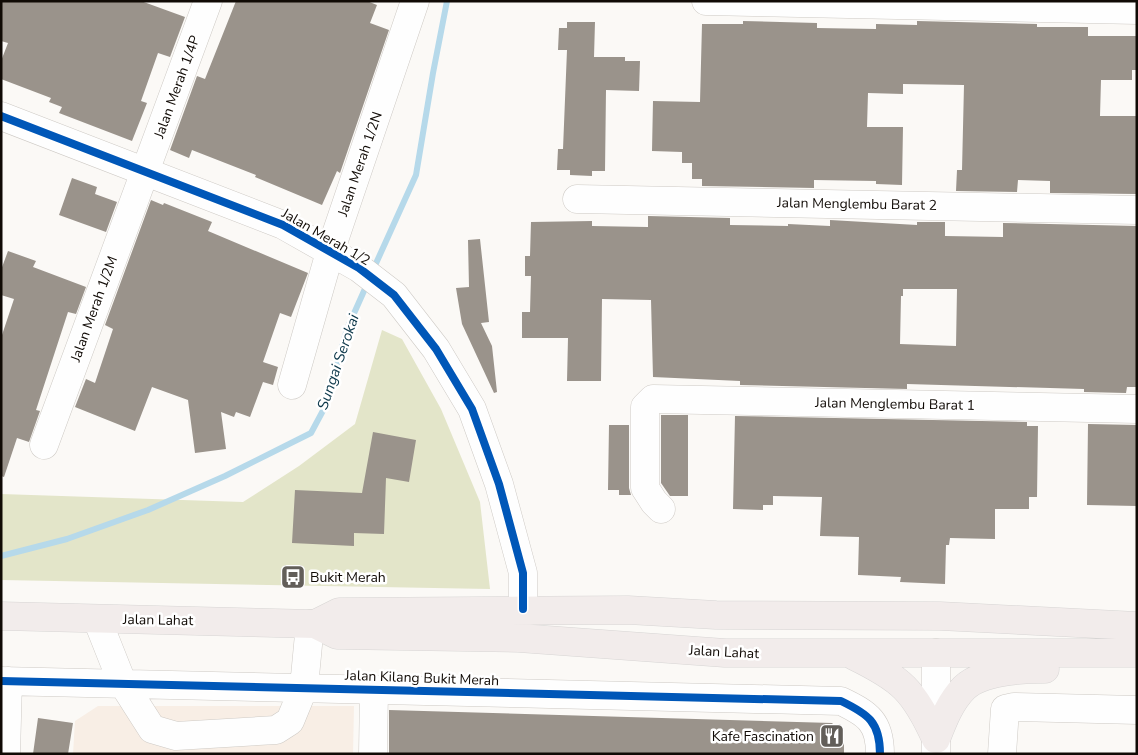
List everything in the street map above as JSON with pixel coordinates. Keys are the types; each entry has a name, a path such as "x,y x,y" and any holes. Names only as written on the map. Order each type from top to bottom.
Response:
{"main road":[{"name":"Jalan Lahat","path":"321,628 339,612 524,609 628,610 716,614 940,616 1137,627"},
{"path":"524,609 535,622 548,625 651,636 725,653"},
{"path":"716,614 795,632 910,633 922,639 936,653 949,641 971,633 1137,627"},
{"name":"Jalan Lahat","path":"1,616 321,628 519,638 725,653 1137,653"},
{"path":"848,653 885,671 908,689 922,708 936,746"},
{"path":"936,746 950,706 965,687 990,674 1032,669 1137,666"}],"street":[{"name":"Jalan Merah 1/4P","path":"145,173 208,1"},
{"name":"Jalan Merah 1/2N","path":"292,385 330,252 414,1"},
{"path":"706,1 1137,10"},
{"name":"Jalan Merah 1/2","path":"1,116 283,225 359,268 394,295 436,350 472,409 499,484 523,573 524,609"},
{"name":"Jalan Merah 1/2M","path":"44,445 145,173"},
{"name":"Jalan Menglembu Barat 2","path":"577,199 1137,210"},
{"name":"Jalan Menglembu Barat 1","path":"661,509 645,488 645,408 652,399 1137,409"},
{"path":"97,619 122,682 152,729 176,736 276,730 290,721 304,687 321,628"},
{"path":"936,653 936,746"},
{"path":"5,681 6,754"},
{"name":"Jalan Kilang Bukit Merah","path":"5,681 122,682 841,701 866,713 880,736 880,754"},
{"path":"373,754 374,689"},
{"path":"1002,754 1002,717 1005,709 1014,707 1137,710"}],"shaded area":[{"path":"98,706 354,706 353,754 73,754 75,721"}],"green space":[{"path":"382,330 402,339 441,409 480,502 490,589 1,580 1,494 243,502 299,466 355,424"}],"building":[{"path":"1,1 141,1 185,17 170,57 158,53 141,101 147,103 132,141 59,113 62,107 49,102 51,98 1,79 1,61 8,43 1,41"},
{"path":"236,1 367,1 377,5 370,23 389,30 340,173 337,171 322,205 255,177 256,175 192,150 189,158 170,150 197,76 205,79"},
{"path":"743,21 817,23 817,28 876,29 876,24 917,25 917,21 1037,24 1037,27 1088,27 1088,36 1137,36 1137,70 1132,70 1132,80 1101,80 1100,116 1137,116 1137,194 1050,193 1050,181 1018,180 1017,192 956,191 957,170 962,170 964,85 903,84 903,94 868,93 867,127 903,127 902,185 876,184 876,181 814,180 814,188 702,186 702,179 692,179 692,163 682,163 682,152 652,151 653,101 700,102 702,24 743,24"},
{"path":"567,22 595,22 594,57 625,57 625,61 640,61 639,91 606,90 605,171 592,171 592,176 570,175 570,170 557,170 558,149 563,149 567,50 558,50 559,28 567,28"},
{"path":"72,178 97,187 95,194 117,202 106,232 59,215"},
{"path":"151,200 163,205 164,203 212,222 208,231 308,273 291,317 280,313 263,362 278,367 273,385 263,382 250,417 236,412 234,417 221,412 226,449 195,453 188,400 152,387 135,431 75,407 86,379 95,383 113,329 105,325"},
{"path":"648,216 730,218 730,225 788,226 788,224 830,226 830,220 917,225 917,222 945,222 945,236 1003,237 1003,223 1137,226 1137,387 1127,387 1126,393 1084,392 1084,389 907,384 907,389 740,385 740,381 653,377 651,300 602,299 601,381 567,381 568,338 522,338 522,312 530,312 531,276 525,276 525,256 530,256 531,222 592,221 592,226 648,227","holes":["903,289 957,289 956,346 900,344 901,296 903,296"]},
{"path":"480,239 489,322 481,323 492,346 497,392 494,393 462,324 456,288 469,287 468,240"},
{"path":"8,251 36,261 33,267 86,287 76,314 68,312 36,410 40,411 29,442 17,438 4,477 1,476 1,338 14,299 1,295 1,270"},
{"path":"661,415 688,415 688,496 670,496 661,483"},
{"path":"735,416 1027,422 1027,426 1038,426 1037,497 1029,497 1029,509 995,509 995,539 950,538 949,545 946,545 945,584 900,582 901,577 858,575 859,537 820,536 822,497 773,496 773,505 763,505 763,510 733,509"},
{"path":"1088,424 1137,425 1137,506 1087,505"},
{"path":"609,425 629,425 629,488 631,495 619,495 619,490 608,490"},
{"path":"373,432 416,440 409,482 386,478 384,534 354,533 354,546 292,543 295,490 362,493"},
{"path":"389,710 832,723 844,735 844,754 389,754"},
{"path":"38,718 73,723 68,754 33,754"}],"waterway":[{"name":"Sungai Serokai","path":"373,270 416,175 447,1"},
{"name":"Sungai Serokai","path":"1,556 67,539 148,510 225,476 311,433 326,405 347,329 368,282"}],"cycle path":[{"path":"1,116 283,225 359,268 394,295 436,349 472,409 499,484 523,573 523,609"},
{"path":"1,681 841,701 871,720 878,734 880,754"}],"place":[{"name":"Bukit Merah","path":"293,577"},
{"name":"Kafe Fascination","path":"832,736"}]}
